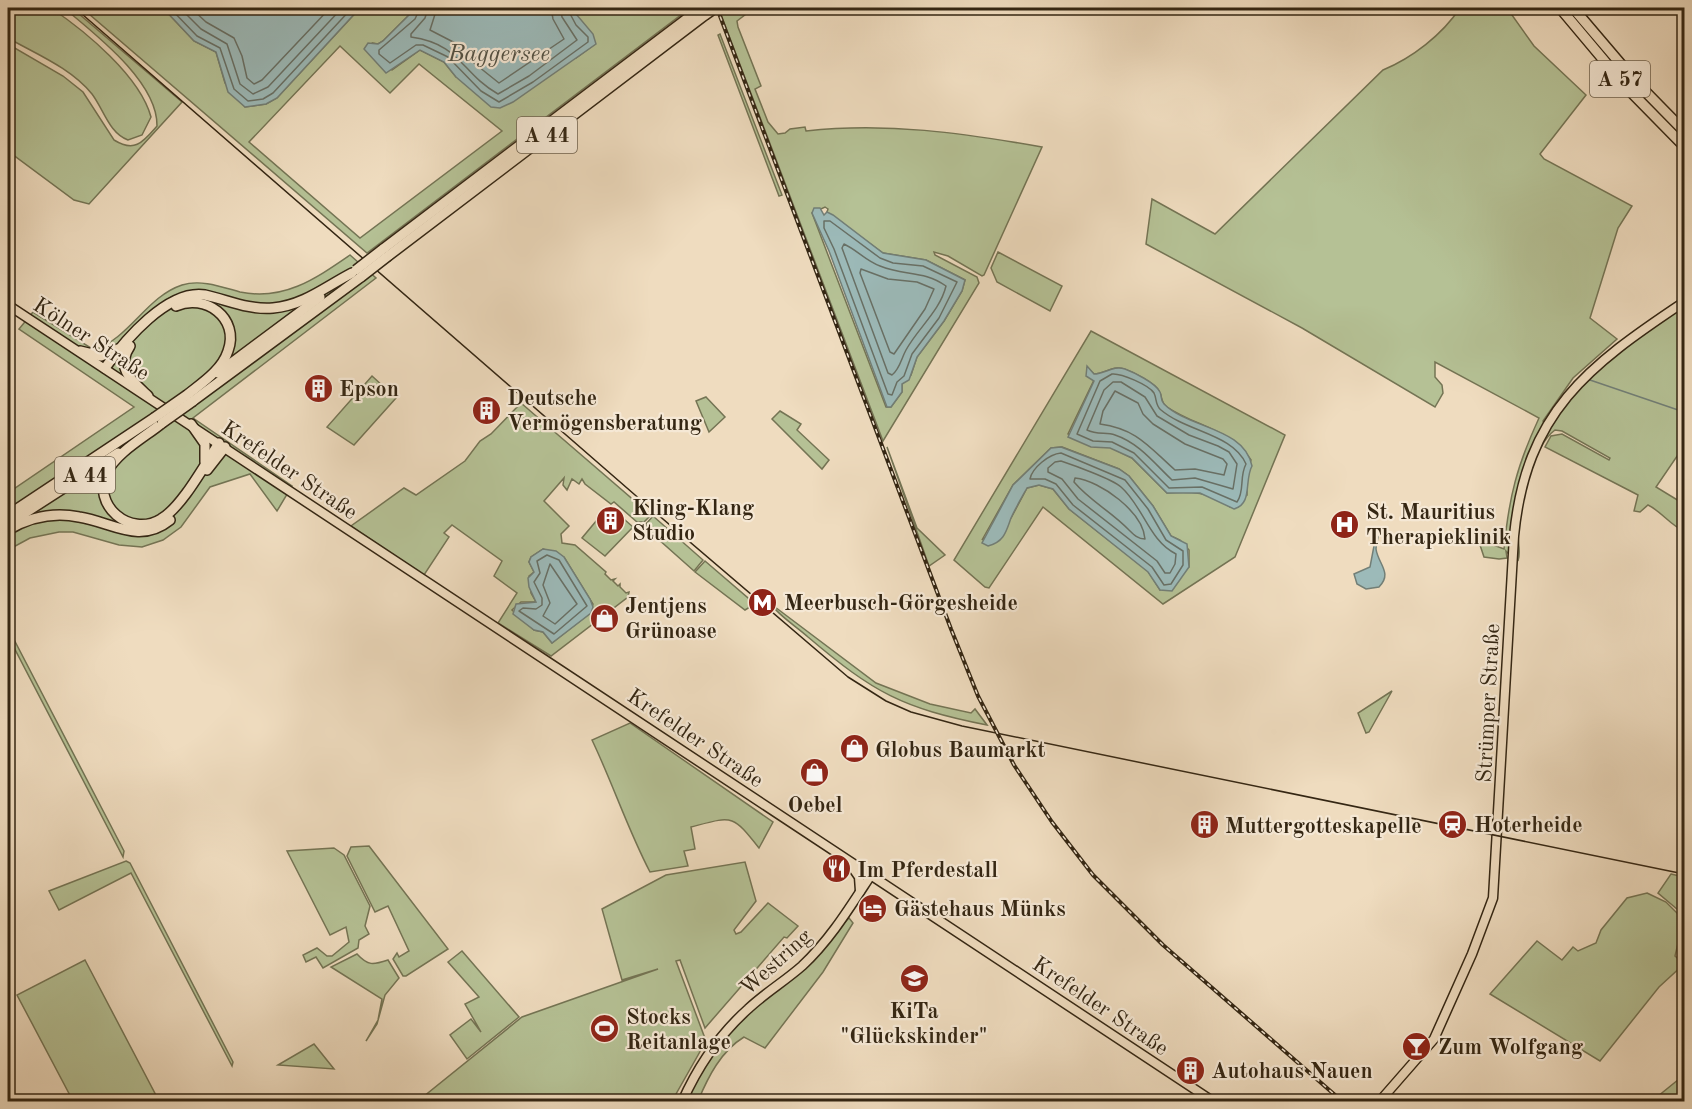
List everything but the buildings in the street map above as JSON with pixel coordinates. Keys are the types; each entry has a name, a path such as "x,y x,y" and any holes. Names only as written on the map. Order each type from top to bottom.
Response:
{"highway":[{"name":"A 44","path":"8,525 190,398 386,253 703,11 715,8"},
{"name":"A 57","path":"1560,8 1628,89 1684,146"},
{"name":"A 57","path":"1573,8 1636,82 1684,131"},
{"path":"107,369 163,307 182,297 201,295 247,307 275,308 309,298 356,273"},
{"path":"80,351 101,356 127,345 165,312 178,305 200,302 218,311 228,326 229,349 215,371 190,398"},
{"path":"127,345 124,357 125,371 148,396"},
{"name":"A 44","path":"8,515 158,420"},
{"path":"158,420 108,470 104,493 115,514 126,522 140,525 161,519 174,507 203,466 222,445"},
{"path":"191,424 206,446 203,466"},
{"path":"8,530 33,518 58,515 85,518 129,532 157,528 176,513 222,445"}],"main road":[{"name":"Strümper Straße","path":"1379,1101 1434,1039 1472,954 1493,898 1512,562 1516,514 1526,472 1546,427 1563,401 1600,361 1684,302"},
{"name":"Kölner Straße","path":"8,305 158,402"},
{"name":"Krefelder Straße","path":"158,402 1214,1101"},
{"path":"844,857 857,874 860,891"},
{"name":"Westring","path":"682,1101 701,1065 729,1027 809,958 832,932 871,875"}],"green space":[{"path":"8,8 51,8 110,56 136,86 145,101 151,117 142,135 128,140 121,137 111,127 96,100 84,85 53,62 8,38"},
{"path":"64,8 72,8 182,102 89,204 74,200 8,151 8,44 63,76 83,92 114,140 121,144 133,146 143,141 157,126 155,109 136,76 122,60"},
{"path":"82,8 163,8 194,41 216,52 225,83 245,107 266,104 277,98 360,8 416,8 383,41 378,44 373,43 392,70 420,50 444,62 456,77 576,58 595,44 571,8 690,8 367,253","holes":["340,46 390,93 419,64 502,131 360,238 249,142"]},
{"path":"727,8 754,8 737,21 738,27 761,86 755,89 768,122 778,134 790,129 805,127 806,131 895,128 954,133 1042,147 984,275 982,276 948,256 934,252 935,255 977,277 979,283 883,441 720,12","holes":["825,207 828,209 827,212 883,253 926,260 965,280 962,291 944,321 917,357 911,375 902,384 902,392 891,407 886,407 812,213"]},
{"path":"1460,8 1507,8 1534,46 1586,95 1540,154 1544,159 1632,206 1618,228 1590,318 1617,339 1573,378 1543,421 1545,422 1519,484 1509,554 1506,551 1507,558 1499,559 1484,557 1479,542 1480,540 1504,549 1508,513 1515,482 1539,418 1435,362 1435,377 1442,385 1443,393 1435,407 1302,328 1146,244 1152,199 1215,234 1383,70 1426,45"},
{"path":"720,34 782,195 779,196 718,35"},
{"path":"998,252 1062,286 1050,311 997,282 991,268"},
{"path":"350,255 376,278 193,418 292,486 277,511 250,474 210,487 181,527 163,540 142,547 119,545 73,532 59,532 30,538 8,550 8,493 134,407 19,329 33,312 94,350 118,336 158,299 182,285 204,283 256,294 285,291 311,280"},
{"path":"1684,306 1684,446 1656,487 1684,504 1684,531 1648,505 1640,512 1634,511 1638,495 1545,447 1551,436 1562,434 1609,460 1610,458 1562,431 1555,430 1540,449 1534,463 1521,508 1518,534 1518,516 1534,456 1565,402 1610,357"},
{"path":"1091,331 1285,435 1235,557 1163,604 1043,507 989,588 954,560","holes":["1087,367 1094,374 1120,368 1138,375 1157,388 1167,407 1234,441 1251,460 1247,475 1247,495 1230,507 1208,495 1184,492 1167,493 1132,458 1110,447 1095,447 1068,434 1094,380","1062,447 1119,469 1129,476 1153,506 1171,536 1180,540 1189,550 1189,567 1160,590 1148,571 1069,509 1053,489 1039,485 1027,488 1011,518 982,540 1013,485 1051,448"]},
{"path":"372,376 396,398 354,445 327,427"},
{"path":"706,397 725,417 709,432 696,401"},
{"path":"521,403 651,515 644,522 637,522 614,502 611,504 585,484 582,479 579,484 572,479 567,490 563,485 564,478 544,501 569,526 561,534 562,543 575,545 606,572 605,574 611,580 615,579 613,581 618,586 620,584 626,593 629,592 628,597 551,656 498,623 517,593 494,576 502,561 452,525 444,533 449,537 424,575 351,526 404,488 416,495 465,461 480,441 491,434","holes":["543,549 564,557 593,604 590,613 552,643 543,632 534,630 512,610 521,602 536,602 531,593 529,576 534,572 529,562 531,557"]},
{"path":"780,411 801,424 797,430 829,460 822,469 772,419"},
{"path":"887,447 917,528 945,555 929,566"},
{"path":"607,508 609,510 599,522 613,534 625,520 633,527 605,556 582,538"},
{"path":"653,516 703,560 694,571 648,530 646,524"},
{"path":"705,561 755,604 745,610 695,572"},
{"path":"771,604 876,683 930,704 971,713 975,709 987,725 932,712 890,696 831,656 783,617"},
{"path":"8,628 124,851 123,857 8,636"},
{"path":"1392,691 1369,732 1366,733 1358,713"},
{"path":"630,723 773,822 759,848 737,824 724,820 716,821 691,827 695,849 684,851 688,866 650,872 592,740"},
{"path":"369,846 448,949 406,976 403,976 393,959 397,953 399,957 409,951 388,906 375,912 347,856 351,847"},
{"path":"334,848 344,855 370,906 365,926 369,934 359,940 358,948 323,968 316,957 306,962 303,955 317,948 327,956 332,956 349,942 346,927 330,935 287,851"},
{"path":"126,861 130,863 233,1062 232,1066 131,873 59,910 49,891"},
{"path":"745,862 756,901 734,930 736,934 741,932 768,903 798,926 787,938 784,937 705,1028 680,960 676,961 706,1041 672,1101 418,1101 522,1017 658,969 622,980 602,909 666,875"},
{"path":"1671,874 1684,877 1684,915 1658,893"},
{"path":"1647,893 1666,902 1684,920 1684,930 1680,935 1675,956 1684,964 1659,987 1600,1061 1490,994 1537,941 1562,960 1573,947 1578,951 1596,943 1601,930 1627,898"},
{"path":"849,918 853,923 823,972 765,1048 744,1037 722,1057 698,1101 685,1102 695,1080 730,1029"},
{"path":"462,951 519,1017 467,1059 450,1035 471,1019 481,1032 465,1004 479,997 448,962"},
{"path":"357,954 364,961 371,963 388,960 399,978 385,995 377,1024 366,1041 378,1020 382,999 331,967"},
{"path":"85,960 159,1101 73,1101 17,995"},
{"path":"314,1044 334,1069 278,1065"},
{"path":"1684,1075 1684,1101 1652,1101"}],"water":[{"path":"163,8 360,8 277,98 266,104 245,107 228,92 216,52 194,41"},
{"name":"Baggersee","path":"416,8 571,8 593,34 596,44 513,102 500,108 491,107 456,77 444,62 420,50 386,73 364,49 368,43 378,44 383,41"},
{"path":"814,208 820,208 824,215 827,212 833,215 883,253 926,260 965,280 962,291 944,321 917,357 909,380 902,384 902,392 891,407 887,407 829,251 812,213"},
{"path":"1087,366 1094,374 1121,368 1139,375 1158,389 1163,402 1175,412 1238,443 1247,453 1252,466 1244,502 1234,509 1200,493 1167,493 1132,458 1110,448 1091,447 1068,437 1094,381 1086,376"},
{"path":"1061,447 1119,469 1129,476 1153,506 1171,536 1187,544 1189,567 1172,591 1160,590 1148,572 1069,509 1053,489 1039,485 1027,488 1001,539 988,546 982,543 1013,485 1051,448"},
{"path":"1377,530 1376,549 1384,568 1385,577 1379,587 1366,589 1357,584 1354,574 1370,567"},
{"path":"543,549 556,551 564,557 593,607 591,613 552,643 543,632 534,630 513,614 516,604 536,602 529,587 528,578 534,572 529,562 531,557"}],"waterway":[{"path":"1590,380 1684,412"}],"tram line":[{"path":"75,8 650,508 848,677 886,701 911,712 962,726 1684,874"}],"railway":[{"path":"717,8 951,629 978,696 1014,765 1052,822 1093,875 1163,945 1343,1102"}],"place":[{"name":"Epson","path":"318,388"},
{"name":"Deutsche Vermögensberatung","path":"486,410"},
{"name":"Kling-Klang Studio","path":"611,520"},
{"name":"St. Mauritius Therapieklinik","path":"1345,524"},
{"name":"Meerbusch-Görgesheide","path":"763,602"},
{"name":"Jentjens Grünoase","path":"604,618"},
{"name":"Globus Baumarkt","path":"854,749"},
{"name":"Oebel","path":"815,772"},
{"name":"Hoterheide","path":"1453,824"},
{"name":"Muttergotteskapelle","path":"1204,825"},
{"name":"Im Pferdestall","path":"836,869"},
{"name":"Gästehaus Münks","path":"873,908"},
{"name":"KiTa \"Glückskinder\"","path":"914,978"},
{"name":"Stocks Reitanlage","path":"605,1029"},
{"name":"Zum Wolfgang","path":"1417,1046"},
{"name":"Autohaus Nauen","path":"1190,1070"}]}
